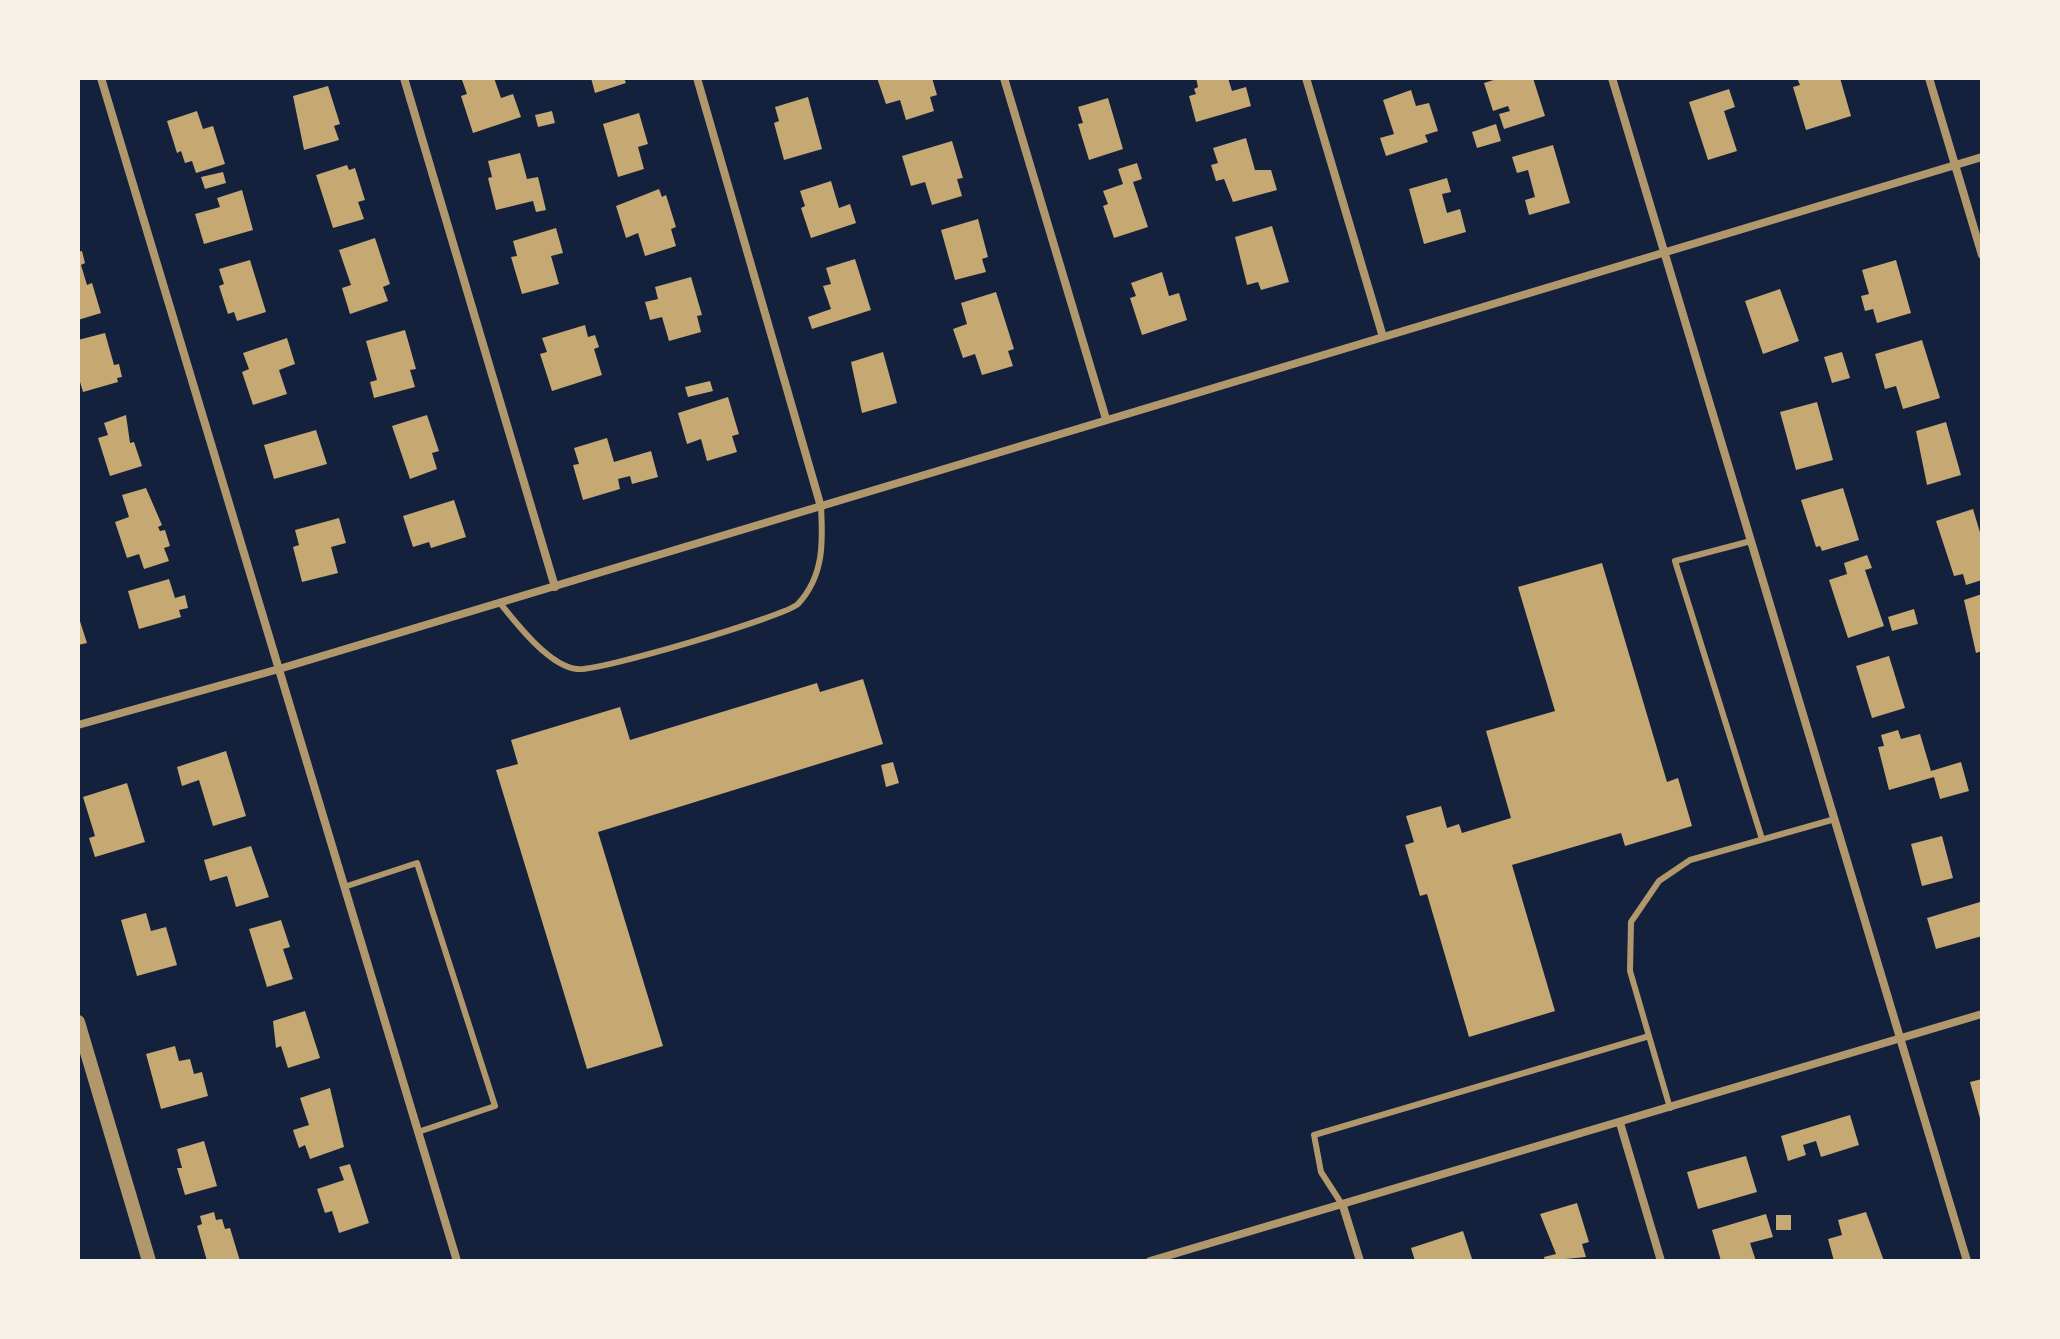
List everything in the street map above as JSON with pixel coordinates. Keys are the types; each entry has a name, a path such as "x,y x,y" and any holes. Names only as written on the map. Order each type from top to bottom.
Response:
{"street":[{"path":"101,78 457,1261"},
{"path":"404,78 555,587"},
{"path":"697,78 821,507"},
{"path":"1004,78 1106,419"},
{"path":"1306,78 1383,337"},
{"path":"1612,78 1967,1261"},
{"path":"1929,78 1982,255"},
{"path":"78,725 555,587 1982,157"},
{"path":"1150,1261 1982,1014"},
{"path":"78,1022 149,1261"},
{"path":"1620,1123 1661,1261"},
{"path":"1343,1206 1360,1261"}],"lane":[{"path":"500,603 537,647 576,669 631,660 796,606 816,578 823,545 821,507"},
{"path":"1751,541 1675,561 1762,839"},
{"path":"1670,1108 1646,1037 1630,971 1631,922 1659,881 1690,860 1835,819"},
{"path":"344,887 417,863 495,1106 418,1132"},
{"path":"1343,1206 1321,1172 1314,1135 1646,1037"}],"building":[{"path":"494,78 501,98 513,94 521,117 473,133 461,96 467,94 462,80"},
{"path":"591,78 624,78 626,83 595,93"},
{"path":"877,78 932,78 937,95 930,97 934,111 906,120 900,100 886,104"},
{"path":"1196,78 1228,78 1232,91 1246,87 1251,106 1196,122 1189,96 1196,94"},
{"path":"1500,78 1533,78 1545,116 1504,129 1499,114 1510,111 1508,106 1493,111 1484,83"},
{"path":"1797,78 1840,78 1851,116 1806,130 1793,87 1800,85"},
{"path":"328,86 340,124 334,126 339,140 304,150 293,96"},
{"path":"1729,89 1735,107 1724,111 1737,151 1708,160 1689,102"},
{"path":"1411,90 1416,106 1429,103 1438,131 1425,135 1428,142 1386,156 1380,138 1394,134 1383,100"},
{"path":"808,97 822,149 784,160 774,123 779,121 775,107"},
{"path":"1108,98 1123,149 1089,160 1078,124 1083,123 1078,107"},
{"path":"197,111 203,129 213,126 225,164 196,173 192,161 185,163 181,151 177,153 167,121"},
{"path":"552,111 555,123 538,127 535,115"},
{"path":"639,113 648,144 638,147 644,169 618,177 603,124"},
{"path":"1496,124 1501,141 1477,148 1472,132"},
{"path":"1246,138 1255,170 1271,170 1277,190 1233,202 1224,179 1216,181 1211,165 1218,163 1213,148"},
{"path":"952,141 963,178 957,179 962,196 932,205 925,182 911,186 902,156"},
{"path":"1553,145 1570,203 1529,215 1525,200 1535,197 1528,170 1517,173 1512,157"},
{"path":"520,153 527,179 538,177 546,210 536,212 533,201 496,210 488,178 492,177 488,161"},
{"path":"1137,163 1142,179 1133,182 1148,227 1114,238 1103,206 1108,204 1103,191 1123,184 1118,169"},
{"path":"347,165 349,170 355,168 365,200 358,202 364,219 333,228 316,175"},
{"path":"223,172 226,183 205,189 201,177"},
{"path":"1447,178 1451,192 1442,194 1447,213 1460,209 1466,232 1424,244 1409,189"},
{"path":"831,181 839,208 850,204 856,223 811,238 801,208 805,206 800,191"},
{"path":"659,189 662,197 666,195 676,227 671,229 676,246 645,256 638,233 626,238 616,206"},
{"path":"242,190 253,230 204,244 195,214 220,207 217,198"},
{"path":"978,219 988,257 982,259 986,272 955,280 941,230"},
{"path":"1272,226 1289,282 1261,290 1258,282 1247,285 1235,237"},
{"path":"556,228 563,253 551,256 559,284 522,294 511,257 517,256 513,241"},
{"path":"375,238 390,284 383,287 388,301 350,314 342,288 351,285 339,250"},
{"path":"82,251 85,263 81,265 87,285 92,283 101,313 78,320 78,252"},
{"path":"855,259 871,310 812,329 808,317 831,309 823,286 831,284 826,268"},
{"path":"250,260 266,312 237,321 234,312 228,314 219,286 224,284 219,269"},
{"path":"1896,260 1911,313 1877,323 1873,309 1865,311 1861,296 1869,294 1862,270"},
{"path":"1162,272 1169,296 1179,293 1187,320 1142,335 1130,298 1136,296 1131,283"},
{"path":"691,277 702,315 697,316 701,332 669,341 662,317 650,320 645,302 658,299 655,287"},
{"path":"1780,289 1799,341 1763,354 1745,301"},
{"path":"996,292 1014,349 1008,351 1013,366 982,375 975,354 963,358 953,329 967,324 961,303"},
{"path":"585,325 588,337 595,335 599,347 594,349 602,375 552,391 540,354 547,352 542,338"},
{"path":"405,330 416,369 410,370 415,387 374,398 370,382 377,380 366,341"},
{"path":"105,333 114,365 119,364 122,377 117,378 118,382 83,392 78,375 78,340"},
{"path":"287,338 295,364 279,370 287,394 253,405 242,372 249,369 243,353"},
{"path":"1922,340 1940,398 1903,409 1896,386 1885,389 1875,354"},
{"path":"883,352 897,403 862,413 851,362"},
{"path":"1842,352 1850,378 1832,383 1824,357"},
{"path":"710,381 713,391 688,397 685,387"},
{"path":"728,397 739,434 732,436 737,452 707,461 701,439 687,444 678,413"},
{"path":"1817,402 1833,460 1796,470 1780,412"},
{"path":"126,415 130,443 134,442 142,466 110,476 98,438 108,435 104,423"},
{"path":"427,415 439,451 432,453 437,469 410,479 392,426"},
{"path":"1946,422 1961,475 1927,485 1916,431"},
{"path":"316,430 327,464 274,479 264,445"},
{"path":"607,438 614,462 651,451 658,477 632,484 630,476 618,479 620,489 583,500 573,465 579,464 574,448"},
{"path":"146,488 162,525 158,527 160,531 165,530 170,546 164,548 169,561 144,569 139,554 127,558 115,522 129,517 122,495"},
{"path":"1843,488 1859,540 1822,551 1820,546 1816,547 1801,500"},
{"path":"454,500 466,537 431,548 429,542 413,547 403,516"},
{"path":"1973,509 1982,539 1982,580 1966,585 1963,574 1954,576 1936,521"},
{"path":"339,518 346,543 331,547 338,573 302,582 293,547 299,545 295,530"},
{"path":"1867,555 1872,568 1865,570 1884,626 1848,638 1829,580 1847,574 1844,563"},
{"path":"1602,563 1667,782 1678,778 1692,826 1625,846 1621,833 1512,865 1555,1011 1469,1037 1427,894 1420,896 1405,845 1414,842 1406,816 1441,806 1447,828 1459,824 1462,833 1511,818 1486,731 1555,711 1518,587"},
{"path":"169,579 175,598 185,595 188,608 179,610 181,617 139,629 128,591"},
{"path":"1982,594 1982,651 1976,653 1964,600"},
{"path":"1914,609 1918,624 1892,631 1888,617"},
{"path":"78,615 87,643 78,645"},
{"path":"1889,656 1905,708 1872,718 1856,666"},
{"path":"863,679 883,744 598,832 663,1046 587,1069 496,770 518,764 511,740 620,707 630,740 817,683 820,692"},
{"path":"1898,730 1901,739 1920,734 1931,771 1961,762 1969,791 1940,799 1934,777 1889,790 1878,747 1884,746 1881,735"},
{"path":"226,751 246,816 213,826 199,780 182,786 177,767"},
{"path":"893,762 899,783 886,787 881,765"},
{"path":"127,783 145,842 95,857 89,838 95,836 83,797"},
{"path":"1942,836 1953,878 1922,886 1911,844"},
{"path":"251,846 269,897 236,907 227,876 210,881 204,860"},
{"path":"1980,902 1982,936 1936,949 1927,918"},
{"path":"146,913 151,931 166,927 177,965 137,976 121,920"},
{"path":"281,920 290,947 283,949 293,979 267,987 249,929"},
{"path":"305,1011 320,1058 288,1068 281,1046 276,1048 273,1021"},
{"path":"175,1046 179,1061 190,1059 194,1074 202,1072 208,1096 161,1109 146,1054"},
{"path":"1982,1079 1982,1122 1981,1122 1970,1082"},
{"path":"330,1088 344,1147 310,1159 305,1145 299,1148 293,1130 309,1125 300,1098"},
{"path":"1850,1115 1859,1145 1821,1157 1816,1141 1803,1145 1806,1155 1788,1161 1781,1136"},
{"path":"204,1141 217,1186 185,1195 177,1168 182,1168 177,1149"},
{"path":"1746,1156 1757,1192 1698,1209 1687,1172"},
{"path":"350,1164 369,1223 339,1233 332,1211 325,1213 317,1189 344,1180 339,1167"},
{"path":"1577,1203 1589,1242 1582,1244 1586,1257 1545,1261 1544,1257 1556,1254 1540,1214"},
{"path":"214,1212 216,1220 222,1219 225,1229 230,1228 240,1261 207,1261 197,1226 202,1224 200,1216"},
{"path":"1866,1212 1884,1261 1834,1261 1828,1239 1842,1235 1838,1220"},
{"path":"1766,1214 1773,1237 1750,1243 1756,1261 1721,1261 1712,1230"},
{"path":"1776,1215 1791,1215 1791,1230 1776,1230"},
{"path":"1463,1231 1472,1259 1415,1261 1411,1248"}]}
